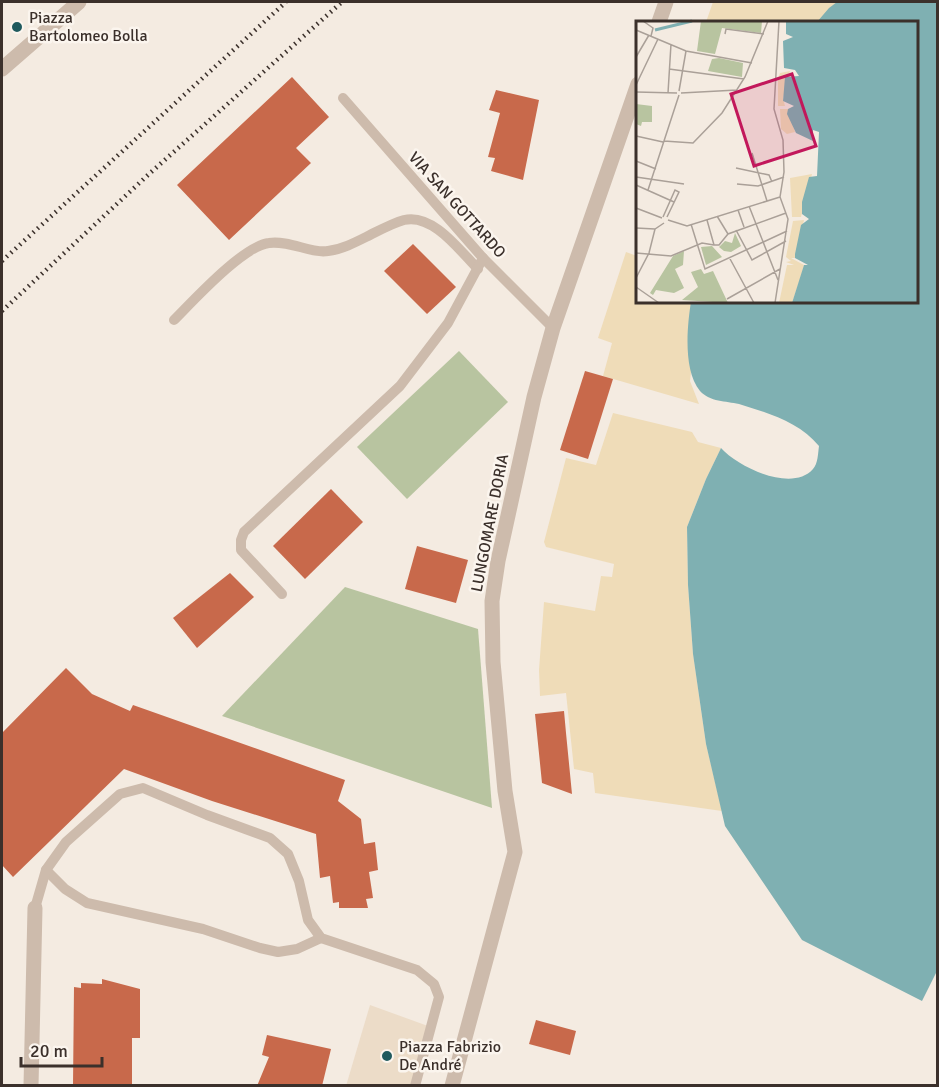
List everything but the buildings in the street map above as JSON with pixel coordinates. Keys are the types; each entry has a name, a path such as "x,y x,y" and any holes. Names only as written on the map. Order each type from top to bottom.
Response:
{"street":[{"path":"2,69 79,2"},
{"path":"659,21 666,2"},
{"name":"LUNGOMARE DORIA","path":"452,1086 515,852 505,791 493,662 492,601 498,561 534,397 554,328 636,90"},
{"path":"31,1086 35,908"}],"lane":[{"name":"VIA SAN GOTTARDO","path":"343,98 480,264 554,328"},
{"path":"174,320 247,251 268,242 292,243 324,252 347,247 404,220 416,220 440,232 480,264 448,323 400,386 244,532 241,550 282,594"},
{"path":"35,908 46,870 66,842 120,794 143,788 270,838 288,854 299,881 308,920 321,938 417,970 434,984 439,997 415,1086"},
{"path":"46,870 65,889 87,903 203,929 260,948 278,952 297,949 321,938"}],"green space":[{"path":"459,351 508,402 407,499 357,447"},
{"path":"345,587 478,629 492,808 222,716"}],"sand":[{"path":"713,2 860,2 833,21 706,21"},
{"path":"626,252 636,256 636,303 699,303 690,381 699,404 603,376 612,343 598,338"},
{"path":"613,413 692,432 698,442 721,448 687,527 693,654 706,744 722,811 595,793 593,773 574,769 566,693 540,696 539,670 544,602 595,611 601,576 612,577 614,564 546,547 544,542 566,458 596,465"}],"shaded area":[{"name":"Piazza Fabrizio De André","path":"370,1005 428,1026 411,1085 346,1086"}],"water":[{"path":"837,2 937,2 938,969 922,1001 802,940 725,826 706,744 693,654 687,527 721,448 752,469 766,475 792,479 804,476 815,467 819,446 802,431 782,419 739,404 713,399 700,391 691,372 689,360 688,323 691,303 918,303 918,21 818,21"}],"railway":[{"path":"2,261 286,2"},
{"path":"2,311 149,174 342,2"}],"place":[{"name":"Piazza Bartolomeo Bolla","path":"17,27"},
{"name":"Piazza Fabrizio De André","path":"387,1056"}]}
